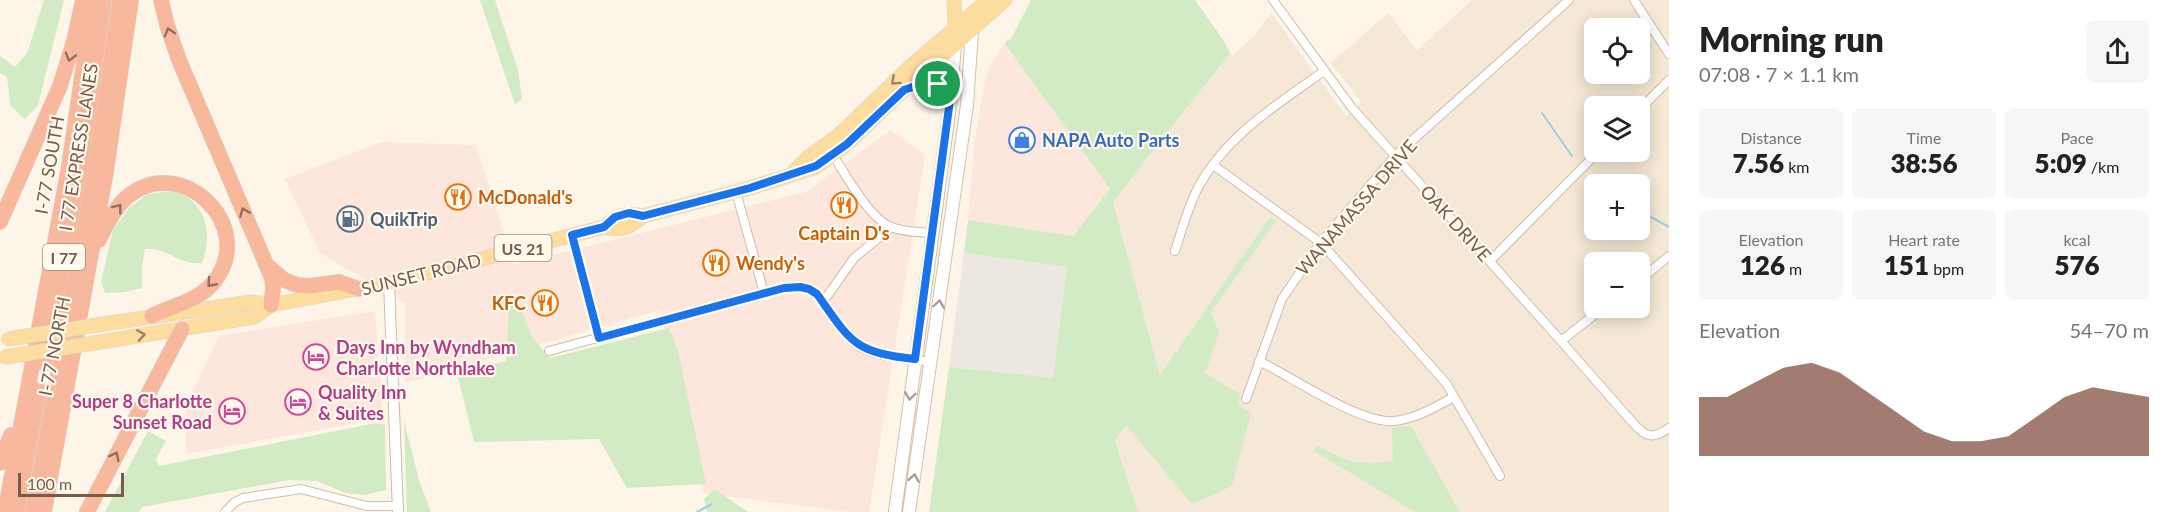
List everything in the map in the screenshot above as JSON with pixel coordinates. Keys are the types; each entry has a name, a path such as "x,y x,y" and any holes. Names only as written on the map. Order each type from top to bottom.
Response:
{"highway":[{"path":"0,222 60,86 74,41 83,0"},
{"name":"I-77 SOUTH","path":"5,512 69,165 93,0"},
{"name":"I 77 EXPRESS LANES","path":"16,512 80,167 104,0"},
{"name":"I 77 EXPRESS LANES","path":"33,512 95,170 120,0"},
{"name":"I-77 NORTH","path":"44,512 118,97 131,0"},
{"path":"161,0 179,60 273,281 271,305"},
{"path":"90,259 117,208 132,194 144,187 163,183 174,184 192,190 208,201 220,217 226,236 225,258 220,272 201,294 152,316"},
{"path":"267,266 290,283 310,286 339,282 359,289"},
{"path":"87,512 182,329"},
{"path":"0,463 9,442 16,410 27,394"}],"main road":[{"path":"895,512 950,100 955,46 954,0"},
{"path":"909,512 967,105 972,0"},
{"name":"SUNSET ROAD","path":"793,173 808,157 855,121 886,89 988,0"},
{"name":"SUNSET ROAD","path":"4,340 252,302 271,305 389,283 604,227 618,230 633,226 643,216 736,192 816,166 864,129 1005,0"},
{"path":"904,90 918,83 933,82 944,88 950,100"},
{"name":"SUNSET ROAD","path":"2,358 254,317 271,305"}],"street":[{"name":"OAK DRIVE","path":"1272,0 1352,108 1642,433 1650,436 1660,434 1669,428"},
{"name":"WANAMASSA DRIVE","path":"1246,399 1282,299 1321,243 1396,155 1569,0"},
{"path":"1634,0 1669,54"},
{"path":"1175,251 1197,188 1213,165 1239,134 1324,71"},
{"path":"1650,99 1669,80"},
{"path":"833,155 870,210 884,224 932,233"},
{"path":"1490,261 1588,162"},
{"path":"1213,165 1321,243 1441,377 1500,476"},
{"path":"736,192 764,293"},
{"path":"823,302 854,258 892,227"},
{"path":"572,235 599,338"},
{"path":"1650,272 1669,256"},
{"path":"225,512 235,501 243,498 295,489 307,490 367,507 398,509 389,283"},
{"path":"549,351 764,293 800,287 817,294 854,342 867,350 888,356 931,362"},
{"path":"1561,340 1591,318"},
{"path":"1259,361 1350,410 1379,420 1393,421 1410,418 1455,397"}],"shaded area":[{"path":"1472,0 1669,0 1669,512 1138,512 1115,439 1160,375 1113,202 1230,53 1233,56 1254,36 1271,13 1346,116 1361,102 1331,63 1388,13 1417,50"},
{"path":"1005,44 1110,189 1073,236 968,220 975,138 985,82 990,64"},
{"path":"891,130 925,155 869,512 849,512 703,493 660,310 405,383 405,303 320,253 285,179 382,142 476,145 514,265 806,192"},
{"path":"964,253 1067,267 1053,379 949,367"},
{"path":"375,311 383,418 186,454 186,407 219,336"}],"green space":[{"path":"44,0 64,0 38,105 25,119 10,105 7,77 0,73 0,56 15,67 27,53"},
{"path":"480,0 495,0 518,70 522,99 515,104"},
{"path":"1031,0 1195,0 1230,53 1113,202 1160,375 1270,217 1276,221 1211,312 1219,332 1205,373 1240,394 1238,405 1251,413 1232,486 1192,504 1126,425 1115,440 1138,512 929,512 949,367 1053,378 1067,267 964,253 968,220 1073,236 1110,189 1005,44 1008,39 1010,41"},
{"path":"173,191 197,206 205,221 207,238 202,263 187,262 160,251 145,249 142,288 105,293 101,282 113,230 130,207 148,194"},
{"path":"517,299 531,335 550,358 669,328 678,350 706,484 627,488 599,439 474,442 457,373 506,361 509,303"},
{"path":"404,421 419,480 431,512 407,512"},
{"path":"376,423 385,425 386,490 365,495 345,493 317,481 289,480 142,507 139,512 105,512 148,431 166,441 156,459 159,466"},
{"path":"1411,426 1460,512 1415,512 1314,451 1318,445 1337,456 1354,462 1393,461 1392,428"},
{"path":"715,489 748,512 707,512 704,499"}],"waterway":[{"path":"1542,113 1572,156"},
{"path":"1650,217 1669,227"},
{"path":"697,512 712,504"}],"place":[{"name":"NAPA Auto Parts","path":"1022,140"},
{"name":"McDonald's","path":"458,197"},
{"name":"Captain D's","path":"844,205"},
{"name":"QuikTrip","path":"350,219"},
{"name":"Wendy's","path":"716,263"},
{"name":"KFC","path":"545,303"},
{"name":"Days Inn by Wyndham Charlotte Northlake","path":"316,357"},
{"name":"Quality Inn & Suites","path":"298,402"},
{"name":"Super 8 Charlotte Sunset Road","path":"232,411"}],"route":[{"path":"918,83 938,84 944,88 950,100 949,113 915,359 888,356 867,350 854,342 817,294 800,287 764,293 599,338 572,235 604,227 615,217 629,213 643,216 750,188 816,166 847,144 904,90 918,83"}]}
